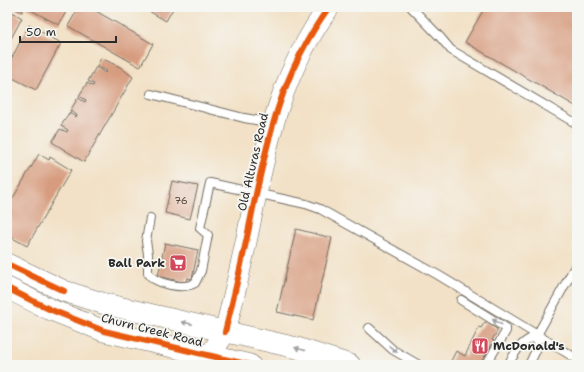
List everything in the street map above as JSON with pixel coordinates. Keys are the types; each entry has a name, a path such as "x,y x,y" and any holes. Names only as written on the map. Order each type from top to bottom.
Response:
{"main road":[{"name":"Old Alturas Road","path":"210,356 225,332 273,123 292,69 308,38 329,7"},
{"name":"Churn Creek Road","path":"7,264 64,291 84,298 297,348 350,365"},
{"name":"Churn Creek Road","path":"7,288 49,309 104,331 240,363"},
{"name":"Old Alturas Road","path":"225,332 240,363"}],"lane":[{"path":"411,7 442,38 451,50 577,124"},
{"path":"151,94 244,118 273,123"},
{"path":"150,218 146,241 148,254 147,268 150,277 179,286 191,285 198,280 208,235 200,228 210,183 306,204 320,209 438,275 577,359"},
{"path":"529,365 537,348 537,335 577,263"},
{"path":"461,300 506,328 506,331 486,365"},
{"path":"369,328 393,350 419,365"},
{"path":"508,365 517,349 524,341 537,335"}],"building":[{"path":"12,7 24,7 22,12"},
{"path":"25,7 67,7 68,8 59,25"},
{"path":"79,7 89,7 153,44 140,67 68,26"},
{"path":"142,7 174,7 166,21"},
{"path":"485,7 577,7 577,107 465,42"},
{"path":"7,9 22,18 7,46"},
{"path":"29,25 61,43 36,90 7,75 7,67"},
{"path":"101,58 120,67 133,77 84,162 52,142 60,129 67,132 68,130 61,126 69,113 76,117 77,115 70,111 78,98 85,102 86,100 79,96 87,83 93,86 94,84 88,81 96,67 105,73 107,71 97,66"},
{"path":"39,154 49,160 50,157 71,170 27,246 7,235 7,208"},
{"path":"172,181 198,186 190,219 165,213"},
{"path":"296,229 332,238 313,320 277,312"},
{"name":"Ball Park","path":"165,243 198,250 192,279 187,278 186,283 158,276"},
{"name":"McDonald's","path":"485,322 497,329 497,332 492,340 494,341 480,364 449,365 456,351 465,356 479,327 481,328"}],"cycle path":[{"path":"225,332 271,131 288,80 299,56 329,7"},
{"path":"7,264 64,291"},
{"path":"7,288 49,309 104,331 250,365"}],"place":[{"name":"Ball Park","path":"178,263"},
{"name":"McDonald's","path":"480,346"}]}
